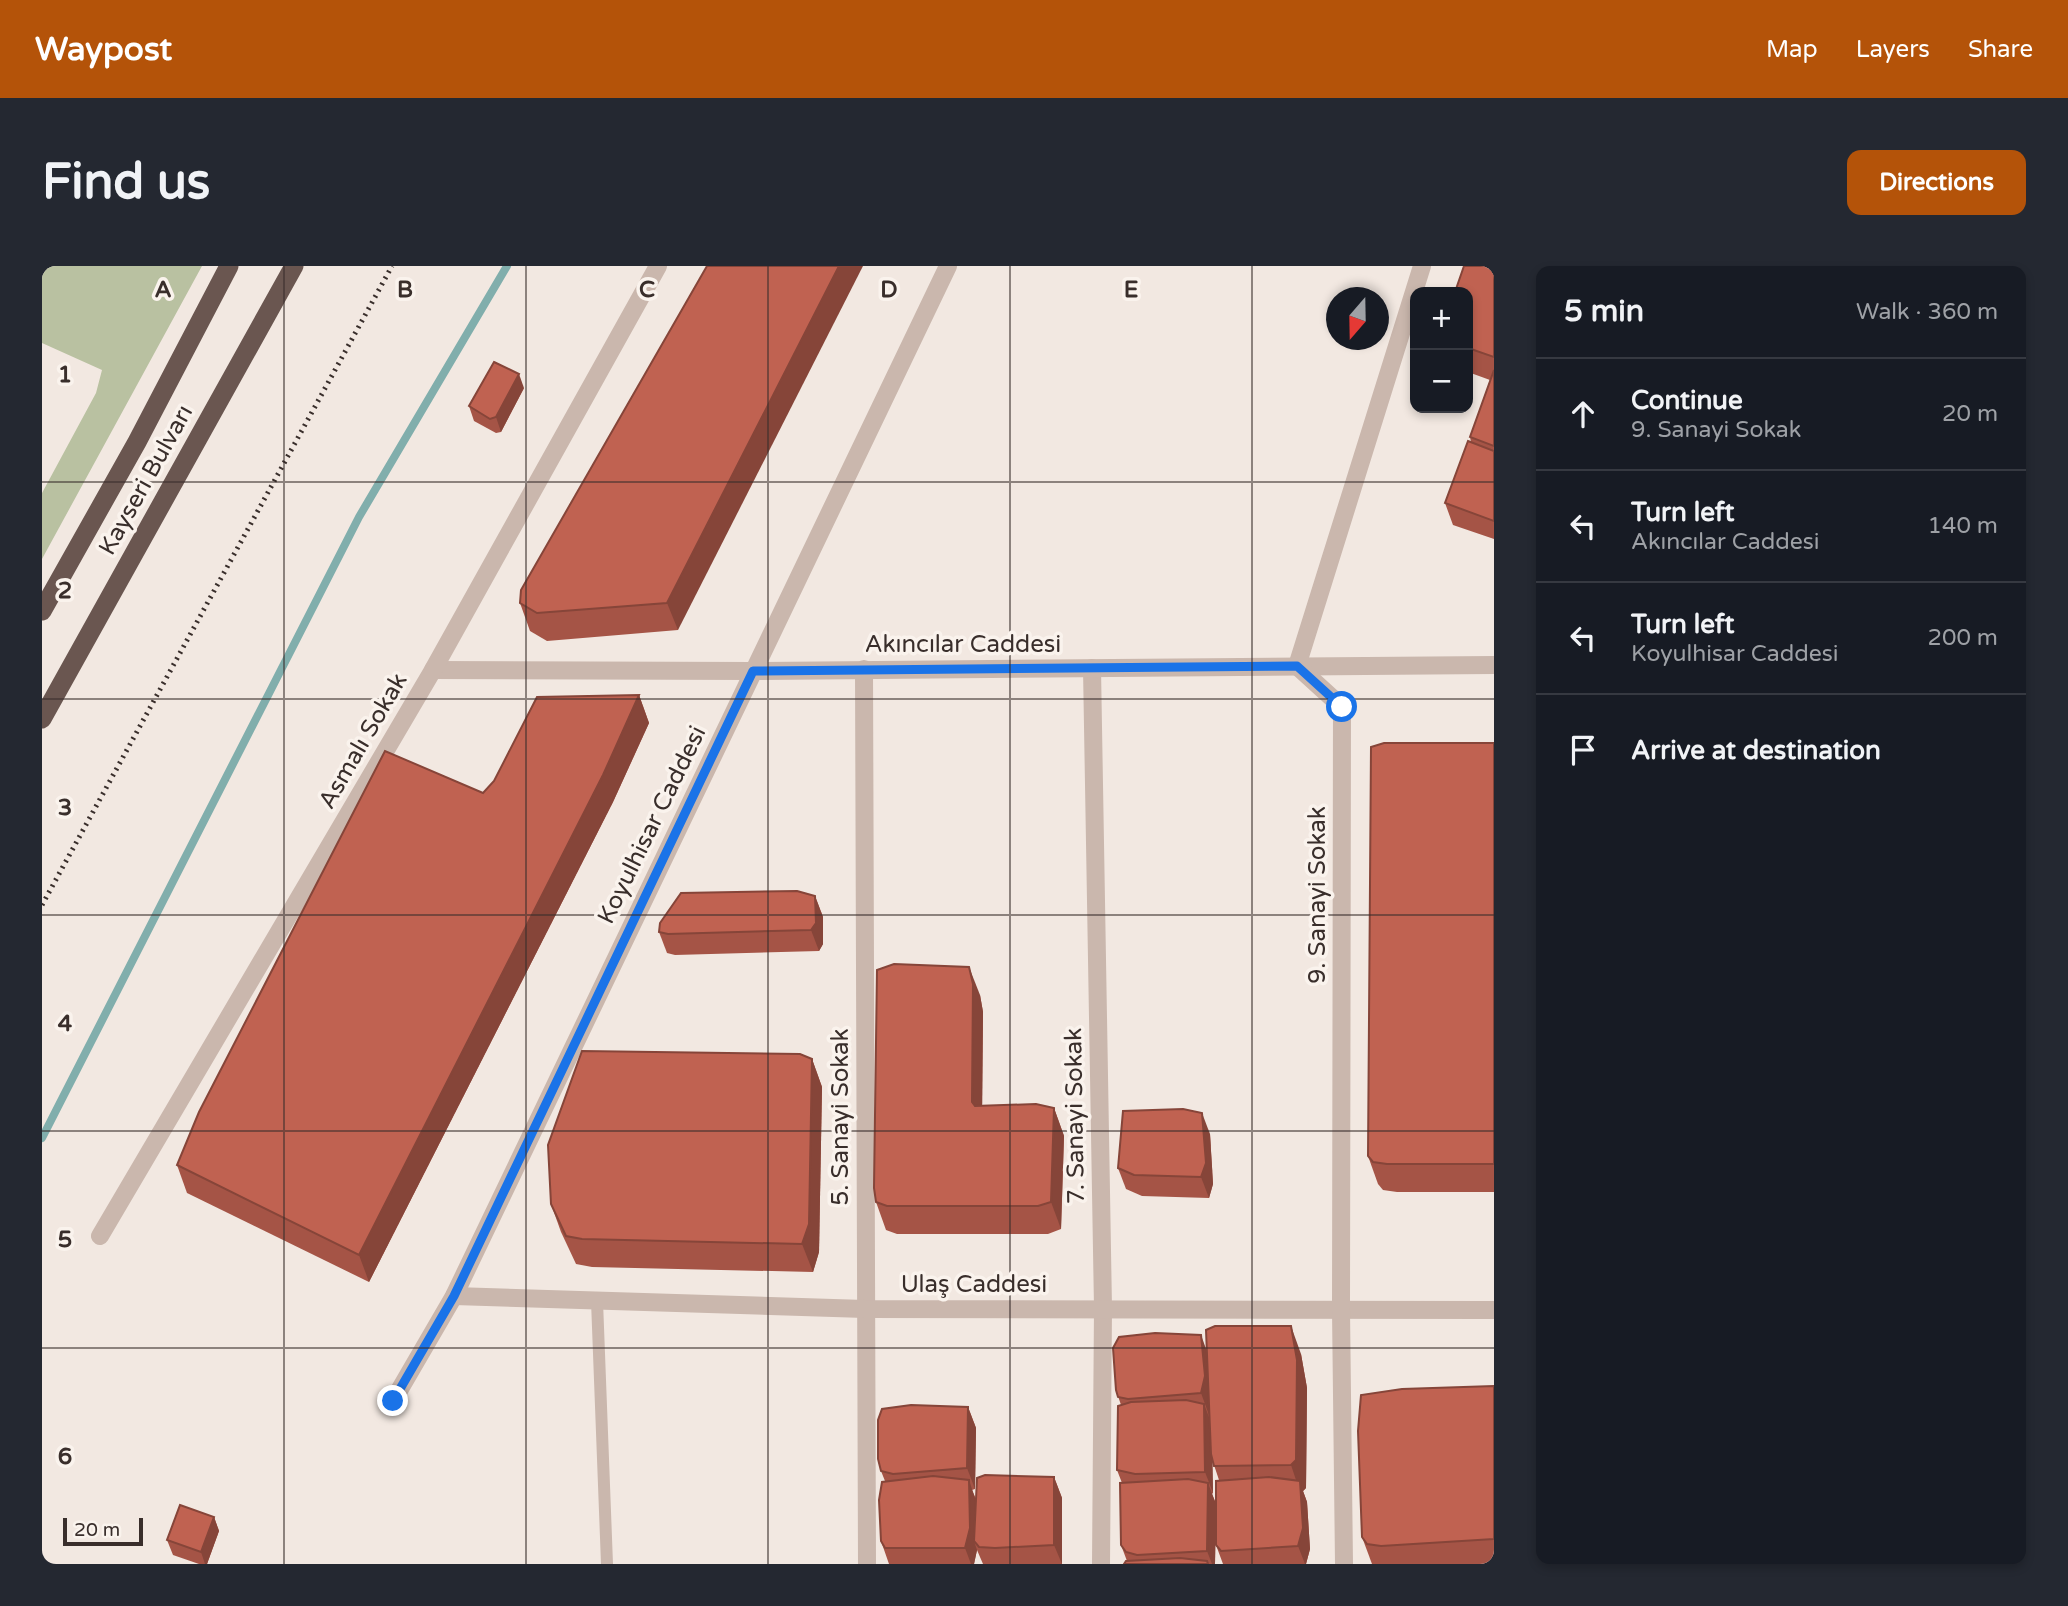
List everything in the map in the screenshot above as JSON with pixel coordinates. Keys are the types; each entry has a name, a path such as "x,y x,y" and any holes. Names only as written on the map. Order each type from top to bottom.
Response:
{"highway":[{"name":"Kayseri Bulvarı","path":"42,611 137,442 229,266"},
{"name":"Kayseri Bulvarı","path":"42,719 294,266"}],"street":[{"name":"Asmalı Sokak","path":"100,1236 433,670 658,266"},
{"name":"Koyulhisar Caddesi","path":"393,1401 454,1296 948,266"},
{"path":"1297,666 1422,266"},
{"name":"Akıncılar Caddesi","path":"433,670 753,671 1494,665"},
{"name":"9. Sanayi Sokak","path":"1297,666 1342,707 1340,1310 1344,1564"},
{"name":"7. Sanayi Sokak","path":"1092,668 1103,1308 1101,1564"},
{"name":"5. Sanayi Sokak","path":"864,669 867,1564"},
{"name":"Ulaş Caddesi","path":"454,1296 865,1309 1494,1310"}],"lane":[{"path":"597,1301 607,1564"}],"green space":[{"path":"42,266 202,266 42,559 42,493 96,393 102,370 42,343"}],"building":[{"path":"707,266 839,266 667,603 537,613 520,603 521,590"},
{"path":"1464,266 1494,266 1494,357 1473,350 1473,287 1457,287"},
{"path":"494,362 519,374 496,417 490,419 469,406"},
{"path":"1494,370 1494,446 1470,437"},
{"path":"1468,441 1494,451 1494,521 1445,503"},
{"path":"639,695 603,775 359,1255 177,1165 199,1112 385,751 483,793 494,781 537,697"},
{"path":"1384,743 1494,743 1494,1164 1387,1164 1373,1162 1368,1156 1371,747"},
{"path":"797,891 815,896 816,923 811,930 668,934 659,932 660,923 681,893"},
{"path":"894,964 969,967 973,984 972,1102 975,1106 1036,1104 1054,1108 1051,1202 1038,1206 887,1206 876,1202 877,970"},
{"path":"582,1051 800,1054 812,1059 809,1224 802,1244 582,1239 566,1236 551,1204 548,1145"},
{"path":"1183,1109 1202,1113 1206,1163 1201,1177 1134,1175 1118,1168 1123,1111"},
{"path":"1215,1326 1291,1326 1297,1360 1296,1460 1291,1465 1214,1466 1211,1454 1206,1330"},
{"path":"1155,1333 1201,1335 1205,1376 1201,1393 1128,1399 1118,1397 1113,1348 1119,1337"},
{"path":"1494,1386 1494,1539 1381,1546 1367,1544 1362,1537 1358,1431 1361,1395 1402,1389"},
{"path":"1186,1400 1204,1404 1205,1472 1135,1474 1117,1470 1118,1406 1131,1402"},
{"path":"911,1405 968,1407 967,1468 893,1474 881,1471 878,1459 878,1420 882,1409"},
{"path":"985,1475 1054,1477 1054,1545 979,1547 974,1541 977,1478"},
{"path":"933,1476 969,1480 970,1528 965,1548 885,1548 881,1541 879,1500 882,1482"},
{"path":"1269,1477 1300,1481 1303,1528 1298,1546 1221,1551 1216,1545 1216,1481"},
{"path":"1188,1479 1208,1483 1207,1551 1137,1555 1126,1552 1121,1545 1120,1483"},
{"path":"180,1505 214,1517 201,1552 167,1540"},
{"path":"1180,1558 1207,1561 1208,1564 1124,1564 1126,1561"}],"waterway":[{"path":"42,1138 359,517 507,266"}],"railway":[{"path":"42,905 392,266"}],"route":[{"path":"393,1401 454,1296 753,671 1297,666 1342,707"}]}
